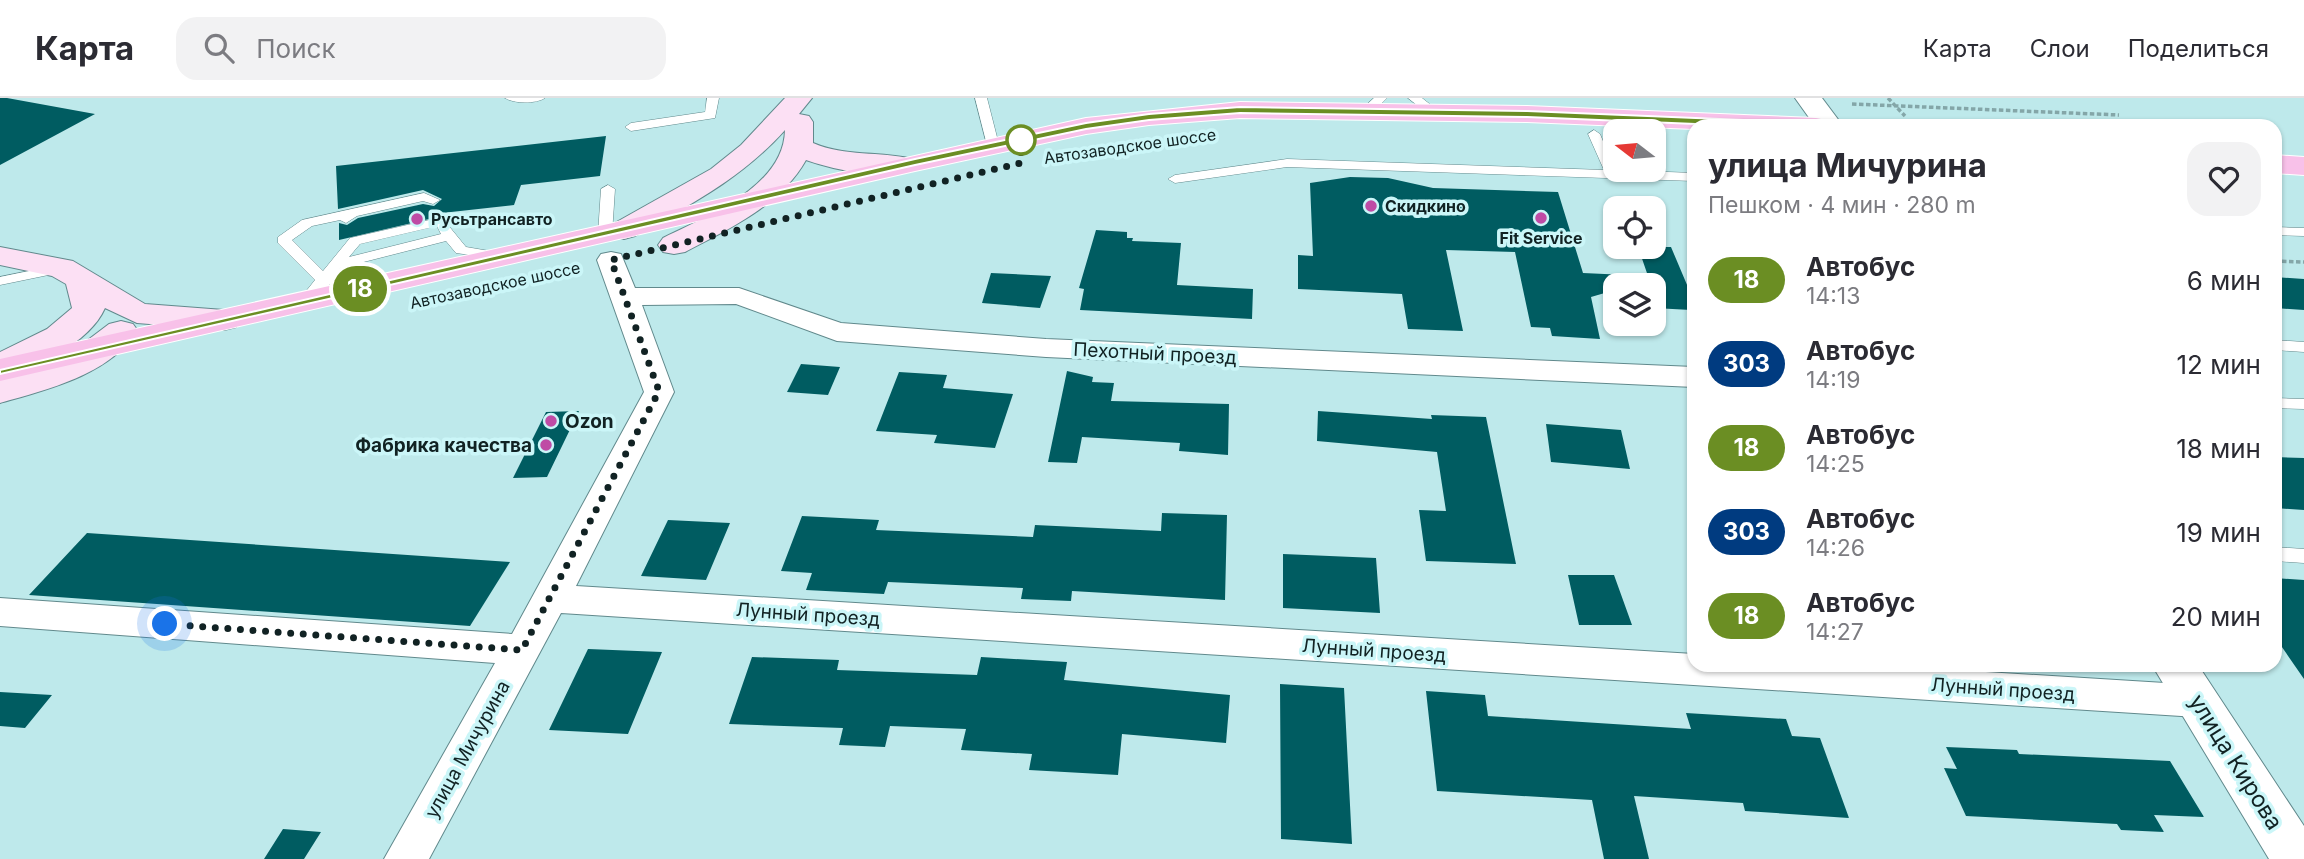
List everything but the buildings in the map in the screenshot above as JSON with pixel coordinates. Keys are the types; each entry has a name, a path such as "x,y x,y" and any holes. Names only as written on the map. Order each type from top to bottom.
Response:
{"main road":[{"path":"674,245 754,200 782,177 799,147 801,98"},
{"path":"613,241 721,175 751,151 801,98"},
{"name":"Автозаводское шоссе","path":"0,393 613,241 754,200 993,145 1149,117 1240,110 1425,105 1687,119"},
{"name":"Автозаводское шоссе","path":"0,368 224,320 315,291 613,241 674,245 970,174 1168,138 1285,129 1603,135"},
{"path":"1666,138 1687,139"},
{"path":"2282,146 2304,147"},
{"path":"799,147 833,162 902,166"},
{"path":"2282,164 2304,166"},
{"path":"0,256 71,272 137,313 224,320"},
{"name":"Автозаводское шоссе","path":"0,368 47,346 72,329 89,309 71,272"},
{"path":"0,393 76,366 108,346 137,313"}],"street":[{"path":"1808,98 1836,115"},
{"name":"улица Мичурина","path":"405,859 551,598 659,391 623,297 613,241"},
{"name":"Пехотный проезд","path":"623,297 740,296 837,332 1046,348 1687,377"},
{"name":"Лунный проезд","path":"551,598 1687,657"},
{"path":"0,612 522,650"},
{"name":"Лунный проезд","path":"1974,672 2185,683"},
{"name":"улица Кирова","path":"2185,683 2297,859"}],"lane":[{"path":"511,98 539,98"},
{"path":"631,127 711,115 713,98"},
{"path":"981,98 993,145"},
{"path":"1175,179 1287,163 1603,174"},
{"path":"1666,176 1687,177"},
{"path":"608,189 613,241"},
{"path":"433,200 424,197 406,204 307,223 282,240 315,291 367,236 437,220 461,250 506,257"},
{"path":"2282,231 2304,232"},
{"path":"338,264 450,236"},
{"path":"0,281 71,272"},
{"path":"2282,345 2304,347"},
{"path":"2282,403 2304,404"},
{"path":"2282,554 2304,556"}],"path":[{"path":"1888,98 1905,116"},
{"path":"1836,115 1896,106 2119,114"},
{"path":"2282,261 2304,262"}],"bus line":[{"name":"18","path":"0,370 915,162 1086,126 1149,117 1240,110 1527,114 1687,121"}],"place":[{"name":"Скидкино","path":"1371,206"},
{"name":"Fit Service","path":"1541,218"},
{"name":"Русьтрансавто","path":"417,219"},
{"name":"Ozon","path":"551,421"},
{"name":"Фабрика качества","path":"546,445"}],"route":[{"path":"165,624 522,650 659,391 611,260 1021,163 1021,140"}]}
